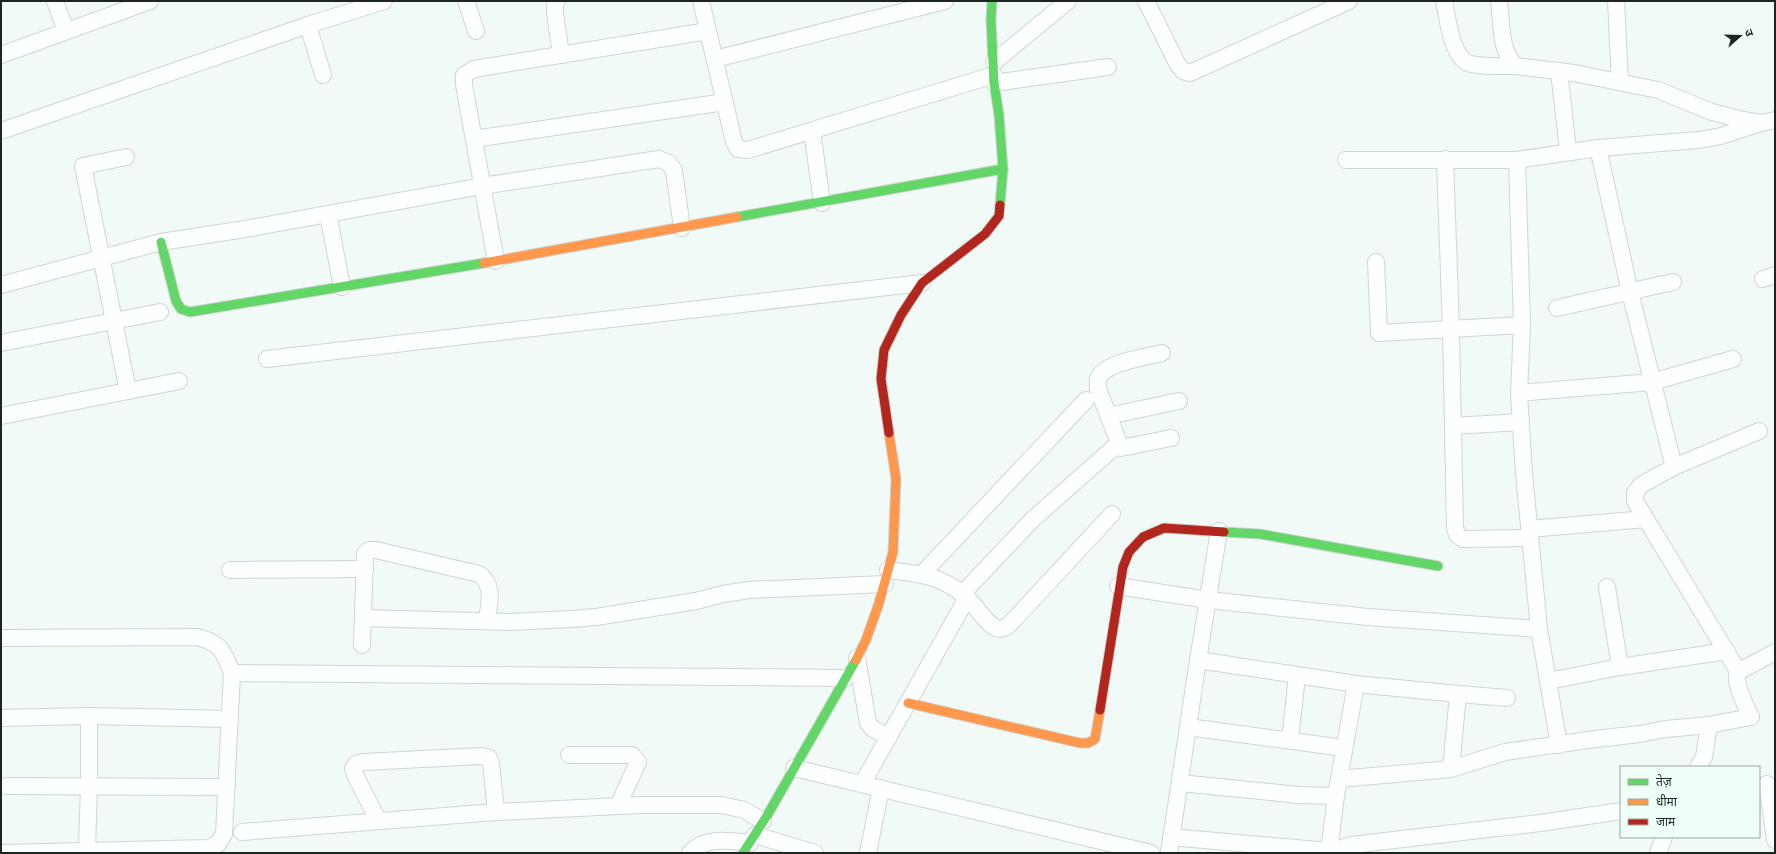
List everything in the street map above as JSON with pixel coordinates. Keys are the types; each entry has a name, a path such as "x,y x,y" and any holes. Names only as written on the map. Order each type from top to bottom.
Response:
{"street":[{"path":"55,1 66,31"},
{"path":"1,55 150,1"},
{"path":"1,131 308,25 384,1"},
{"path":"466,1 476,31"},
{"path":"557,1 555,3 555,13 561,55"},
{"path":"701,1 734,142 738,149 748,150 994,73 1108,67"},
{"path":"715,59 945,1"},
{"path":"749,844 857,658 866,640 887,577 893,552 896,479 881,379 884,350 901,315 922,283 985,234 999,216 1001,208 1003,169 994,73 991,20 992,1"},
{"path":"994,73 1068,1"},
{"path":"1146,1 1178,65 1183,71 1190,73 1349,1"},
{"path":"1444,1 1454,48 1462,60 1472,64 1516,66 1559,71 1620,82 1658,90 1712,112 1768,122"},
{"path":"1499,1 1505,51 1509,61 1516,66"},
{"path":"1616,1 1620,82"},
{"path":"308,25 323,75"},
{"path":"496,261 464,85 464,75 474,69 708,31"},
{"path":"1559,71 1568,151"},
{"path":"474,140 725,102"},
{"path":"1346,160 1516,160 1568,151 1721,136 1768,122"},
{"path":"812,131 822,202"},
{"path":"1598,148 1630,292 1674,467"},
{"path":"126,157 83,166 128,391"},
{"path":"1,285 161,242 245,230 482,186 659,159 669,163 674,171 682,228"},
{"path":"1446,159 1455,527 1457,534 1463,539 1530,534 1646,519"},
{"path":"1516,160 1522,325 1519,393 1521,422 1539,629 1559,745"},
{"path":"161,242 175,298 180,308 186,312 197,312 682,228 1003,169"},
{"path":"328,214 342,288"},
{"path":"1376,262 1379,333 1522,325"},
{"path":"1557,308 1674,282"},
{"path":"267,359 922,283"},
{"path":"1,343 160,312"},
{"path":"1162,353 1111,366 1103,372 1098,379 1098,389 1121,448 1171,438"},
{"path":"1519,393 1652,382 1733,360"},
{"path":"1,416 179,381"},
{"path":"922,574 1086,400"},
{"path":"1108,416 1179,401"},
{"path":"1453,426 1521,422"},
{"path":"1738,671 1635,501 1635,493 1641,485 1674,467 1759,431"},
{"path":"862,784 908,703 965,596 1032,520 1119,443"},
{"path":"363,618 511,622 596,617 696,601 723,594 749,590 922,574 942,581 965,596 997,629 1003,629 1008,626 1112,514"},
{"path":"908,703 1080,743 1088,743 1095,739 1118,586 1123,567 1129,552 1143,537 1164,528 1268,535 1438,566"},
{"path":"1169,853 1219,531"},
{"path":"362,645 365,554 369,550 376,550 479,574 486,580 490,587 487,621"},
{"path":"230,570 365,569"},
{"path":"1118,586 1208,600 1368,617 1539,629"},
{"path":"1607,587 1620,667"},
{"path":"1,638 198,637 213,641 223,652 232,673 224,834 218,844 208,848 4,853"},
{"path":"1548,681 1620,667 1727,651"},
{"path":"1339,779 1451,769 1505,752 1640,734 1666,729 1709,725 1751,717 1737,683 1736,676 1738,671 1775,652"},
{"path":"857,658 868,723 873,729 889,736"},
{"path":"1198,660 1356,684 1507,698"},
{"path":"232,673 846,678"},
{"path":"1290,740 1297,676"},
{"path":"1327,852 1356,684"},
{"path":"1451,769 1458,694"},
{"path":"1,718 89,716 230,719"},
{"path":"87,851 89,716"},
{"path":"1699,766 1704,757 1709,725"},
{"path":"1188,727 1344,748"},
{"path":"569,755 632,756 635,758 638,762 618,806"},
{"path":"378,820 356,777 353,769 356,764 363,762 482,756 489,758 491,763 496,812"},
{"path":"794,768 881,788 1102,848 1151,853"},
{"path":"1180,783 1299,795 1336,796"},
{"path":"1767,783 1775,840"},
{"path":"6,786 227,787"},
{"path":"868,853 881,788"},
{"path":"242,832 378,820 618,806 722,804 744,810 763,821"},
{"path":"1172,837 1327,852 1351,845 1540,823 1620,811"},
{"path":"1658,853 1664,838"},
{"path":"690,853 702,844 714,841 730,841 816,853"}],"traffic: fast":[{"path":"992,1 991,20 994,83 999,115 1003,169 1000,205"},
{"path":"737,217 1003,169"},
{"path":"161,242 176,301 181,309 190,312 484,263"},
{"path":"1224,532 1260,534 1438,566"},
{"path":"743,853 768,814 856,660"}],"traffic: slow":[{"path":"484,263 737,217"},
{"path":"856,660 866,640 879,603 893,552 896,479 889,433"},
{"path":"908,703 1080,743 1088,743 1095,739 1100,710"}],"traffic: jam":[{"path":"889,433 881,379 884,350 901,315 922,283 985,234 999,216 1000,205"},
{"path":"1100,710 1123,567 1129,552 1143,537 1164,528 1224,532"}]}
